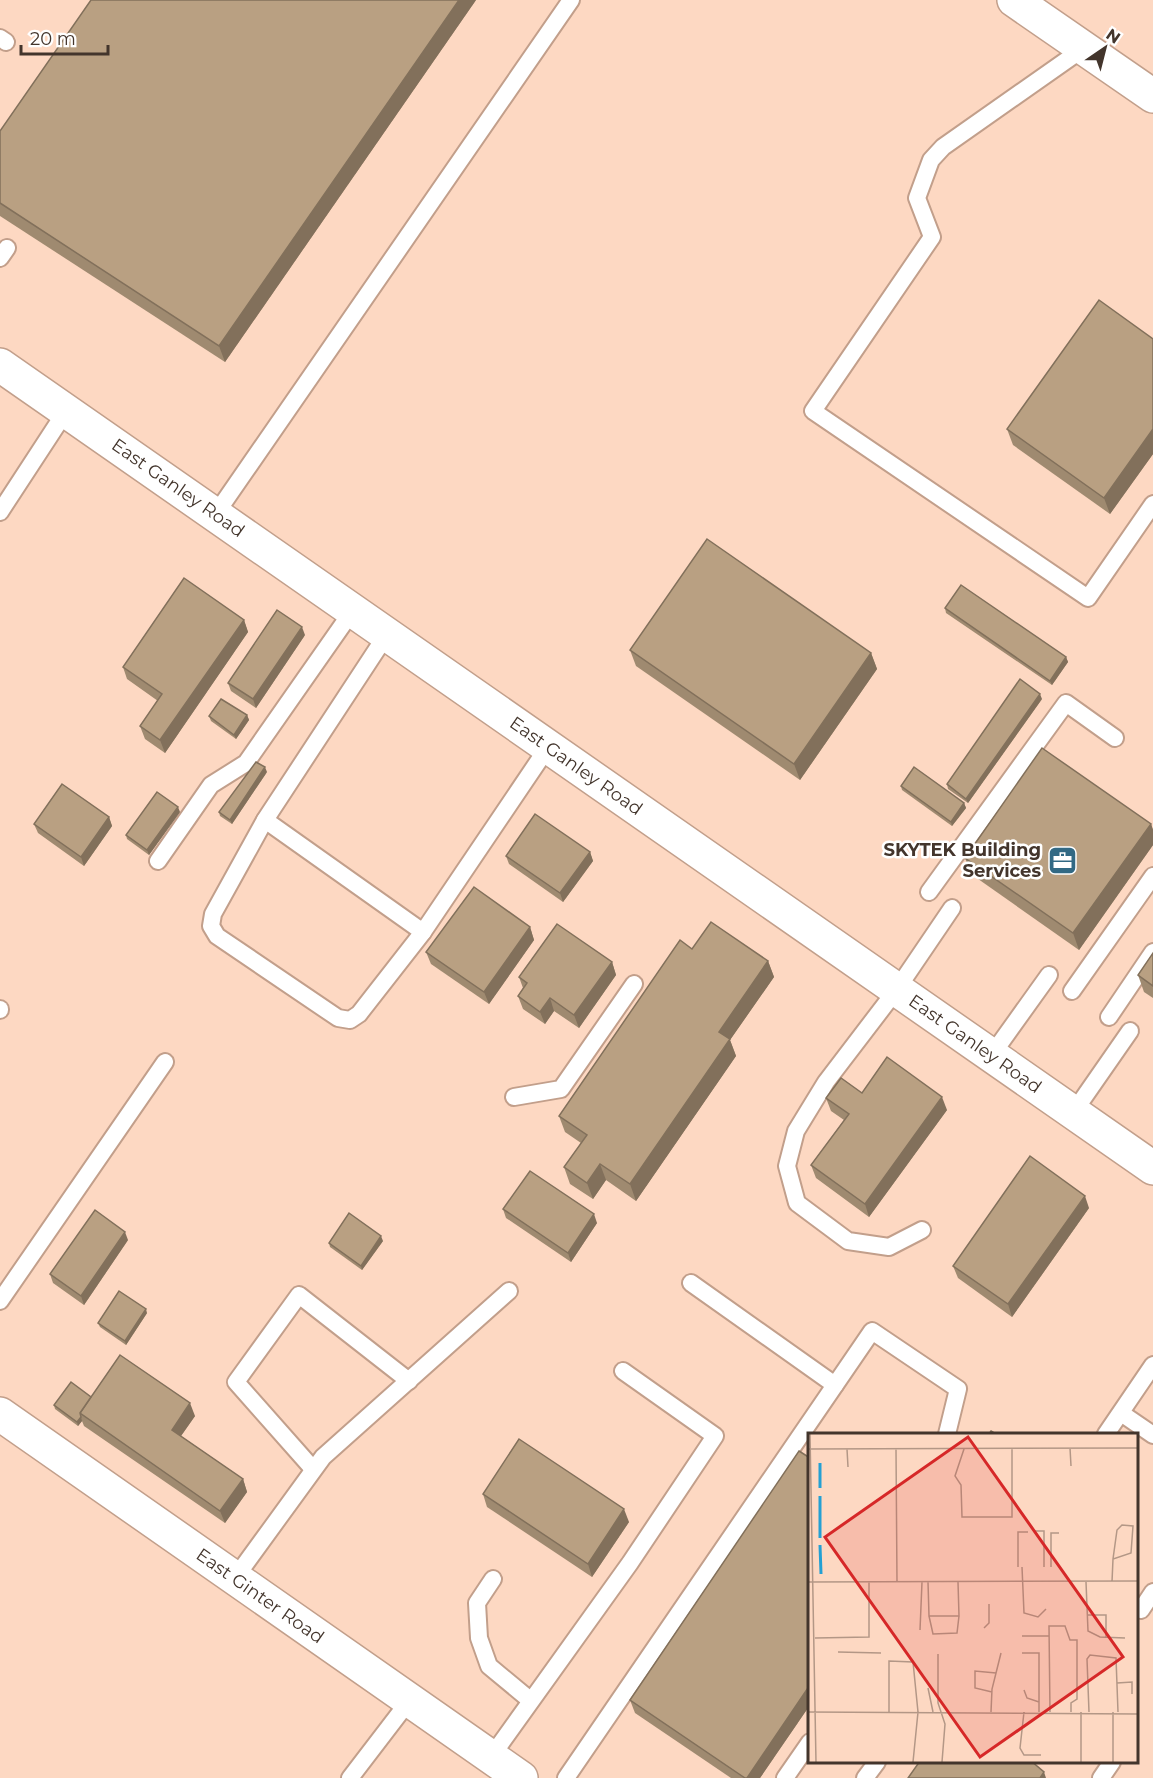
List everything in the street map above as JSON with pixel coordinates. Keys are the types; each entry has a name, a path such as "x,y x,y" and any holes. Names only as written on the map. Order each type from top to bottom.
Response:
{"street":[{"path":"1014,0 1153,96"},
{"name":"East Ganley Road","path":"0,364 1153,1168"},
{"name":"East Ginter Road","path":"0,1414 521,1778"}],"lane":[{"path":"215,515 571,0"},
{"path":"1084,48 943,147 931,160 917,198 932,237 813,411 1088,598 1153,504"},
{"path":"0,512 66,411"},
{"path":"158,861 211,785 246,763 353,610"},
{"path":"387,634 265,820 213,914 211,926 217,936 338,1018 350,1020 359,1014 423,932 548,747"},
{"path":"929,892 1066,703 1115,738"},
{"path":"265,820 423,932"},
{"path":"1072,991 1153,876"},
{"path":"922,1230 889,1246 848,1241 797,1203 786,1166 796,1131 826,1082 897,990 952,908"},
{"path":"1109,1017 1153,952"},
{"path":"991,1056 1049,975"},
{"path":"514,1097 561,1089 634,984"},
{"path":"1073,1113 1130,1032"},
{"path":"0,1301 165,1062"},
{"path":"690,1283 835,1385"},
{"path":"235,1578 323,1457 509,1291"},
{"path":"313,1469 236,1382 299,1295 409,1381"},
{"path":"566,1778 872,1331 958,1389 947,1433"},
{"path":"1107,1433 1153,1365"},
{"path":"491,1757 630,1563 716,1437 623,1371"},
{"path":"1121,1413 1153,1436"},
{"path":"493,1579 477,1603 479,1638 489,1666 530,1700"},
{"path":"1143,1612 1153,1592"},
{"path":"351,1778 410,1701"},
{"path":"785,1778 808,1745"},
{"path":"866,1778 876,1763"},
{"path":"1101,1778 1111,1763"}],"building":[{"path":"91,0 459,0 219,346 0,203 0,131"},
{"path":"1099,300 1153,339 1153,429 1104,498 1007,429"},
{"path":"707,539 871,653 794,764 630,650"},
{"path":"184,578 244,620 160,740 140,726 162,694 123,667"},
{"path":"961,585 1066,657 1050,681 945,608"},
{"path":"277,610 302,627 253,699 228,683"},
{"path":"1020,679 1040,694 966,799 947,784"},
{"path":"221,699 247,715 234,735 209,716"},
{"name":"SKYTEK Building Services","path":"1042,748 1151,824 1073,933 965,858"},
{"path":"256,762 265,767 230,820 219,812"},
{"path":"914,767 964,803 951,822 901,786"},
{"path":"62,784 109,817 81,857 34,824"},
{"path":"157,792 178,807 147,850 126,835"},
{"path":"535,814 590,852 560,893 506,856"},
{"path":"474,887 530,927 484,992 426,952"},
{"path":"711,922 768,961 719,1032 730,1039 630,1184 600,1164 587,1183 564,1167 587,1135 559,1116 680,940 692,949"},
{"path":"557,924 612,962 574,1015 550,998 540,1012 518,996 527,983 519,977"},
{"path":"1153,953 1153,986 1138,975"},
{"path":"887,1057 942,1097 865,1204 811,1165 849,1114 826,1098 841,1078 862,1093"},
{"path":"1030,1156 1085,1196 1008,1304 953,1266"},
{"path":"530,1171 594,1214 568,1253 503,1209"},
{"path":"95,1210 125,1232 81,1296 50,1274"},
{"path":"349,1213 381,1236 361,1266 329,1243"},
{"path":"119,1291 146,1309 125,1341 98,1323"},
{"path":"120,1355 190,1403 172,1430 243,1479 220,1511 80,1413"},
{"path":"71,1382 91,1397 77,1422 54,1405"},
{"path":"519,1439 624,1509 588,1564 483,1494"},
{"path":"799,1451 808,1457 808,1688 747,1778 630,1700"},
{"path":"919,1763 1033,1763 1044,1772 1040,1778 908,1778"}],"place":[{"name":"SKYTEK Building Services","path":"1062,860"}]}
